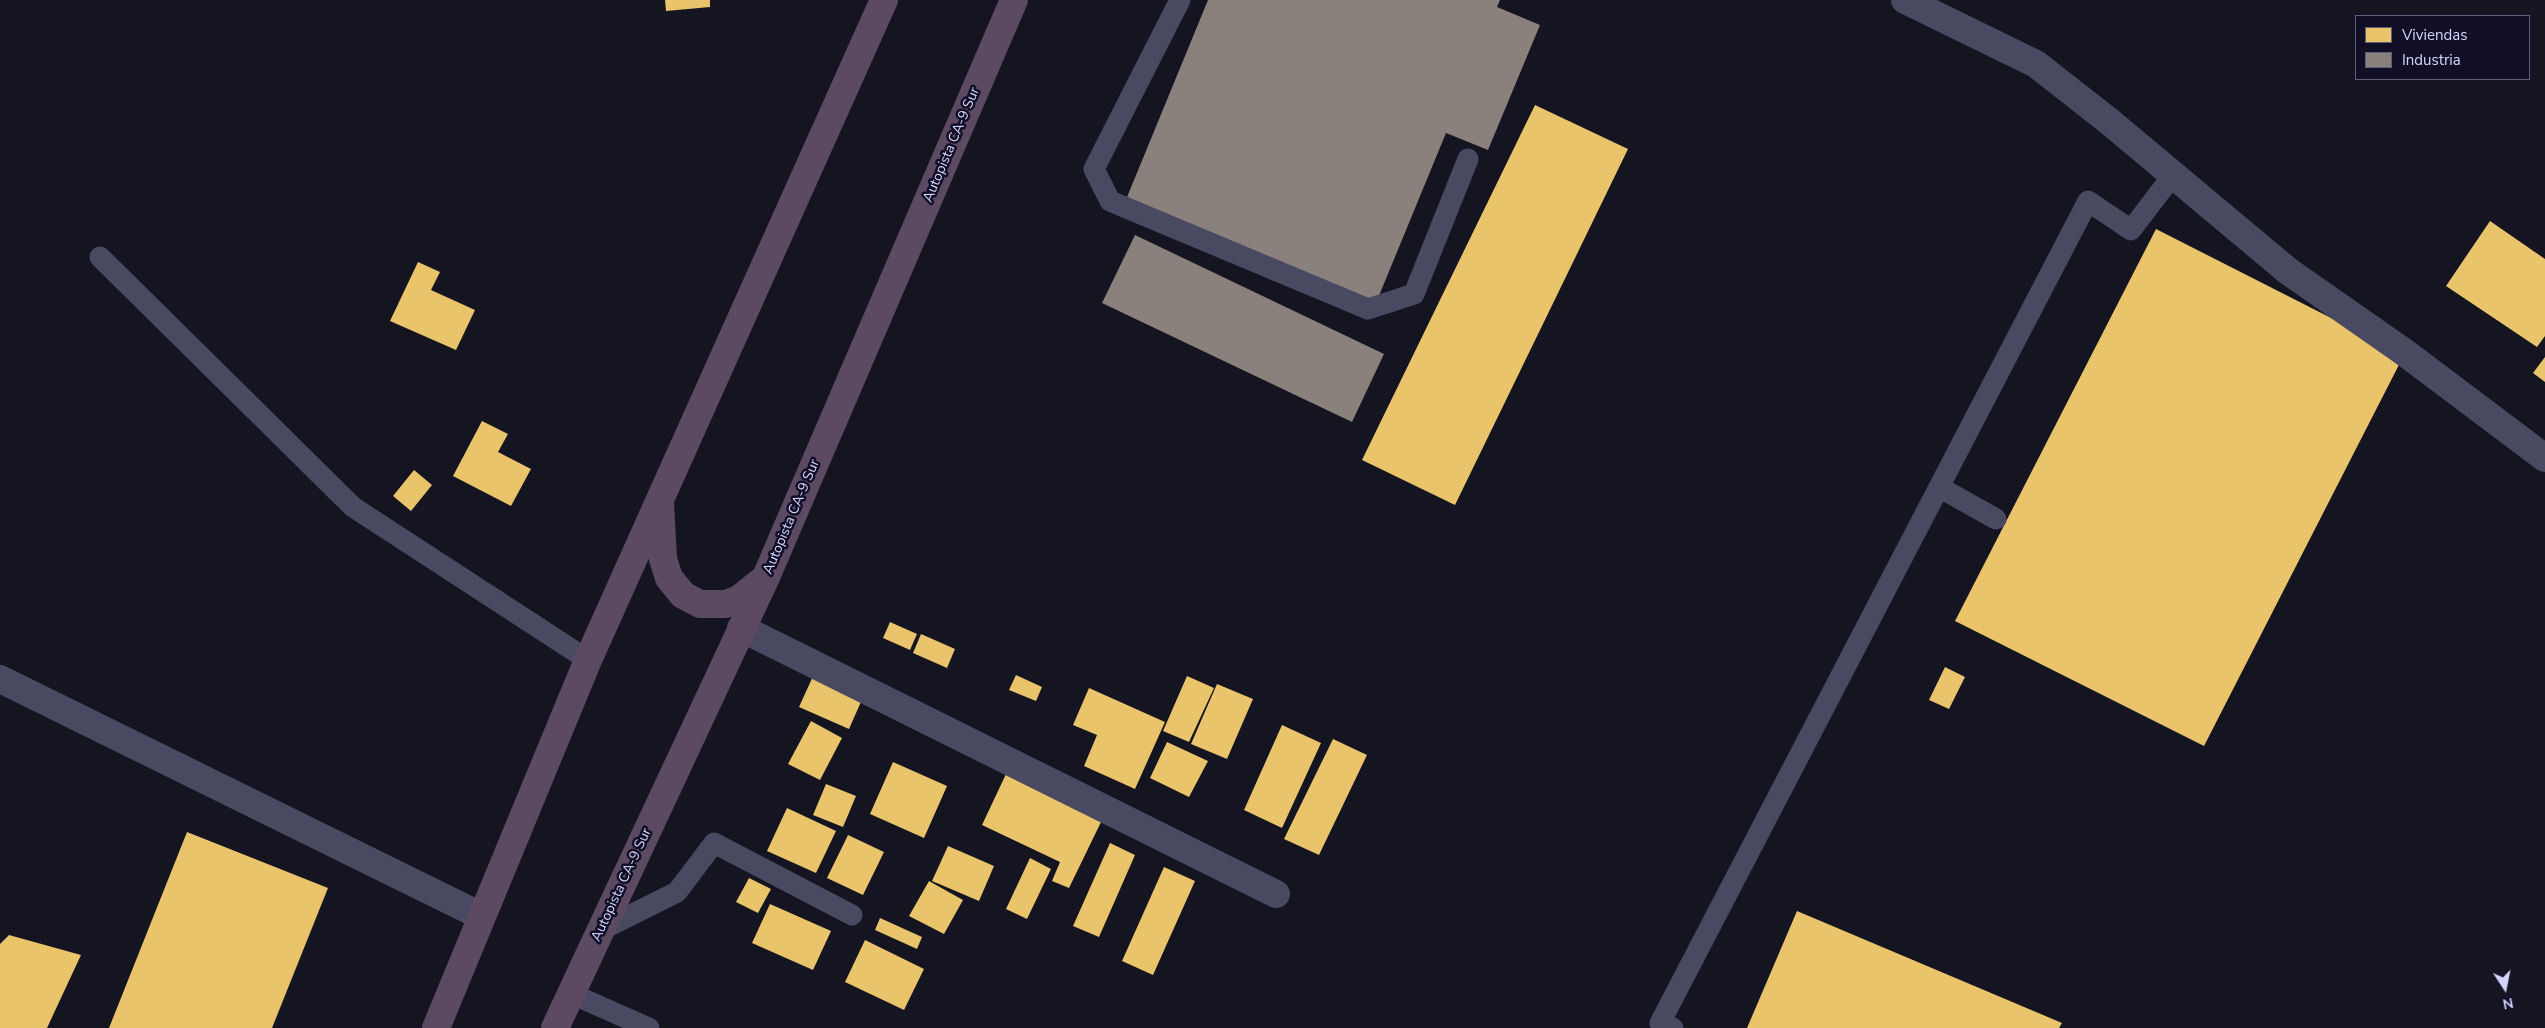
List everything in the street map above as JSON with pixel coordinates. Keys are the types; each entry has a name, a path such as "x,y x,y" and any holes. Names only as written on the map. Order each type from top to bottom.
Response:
{"highway":[{"path":"436,1028 588,660 659,498 884,0"},
{"name":"Autopista CA-9 Sur","path":"555,1028 766,577 1014,0"},
{"path":"659,498 662,559 669,578 683,595 700,604 726,604 739,599 766,577"}],"street":[{"path":"1905,0 2036,64 2174,175 2288,271 2404,352 2545,458"},
{"path":"742,628 1276,894"},
{"path":"0,679 481,916"}],"lane":[{"path":"1180,0 1094,169 1110,200 1368,309 1414,294 1468,159"},
{"path":"1672,1028 1660,1023 2088,200 2131,230 2174,175"},
{"path":"100,257 353,507 588,660"},
{"path":"1939,487 1996,519"},
{"path":"601,930 677,892 714,843 852,916"},
{"path":"572,994 649,1028"}],"building: Viviendas":[{"path":"665,0 710,0 710,7 666,11"},
{"path":"1535,105 1628,149 1455,505 1362,460"},
{"path":"2490,221 2545,259 2545,336 2537,347 2446,286"},
{"path":"2156,229 2404,355 2204,746 1955,621"},
{"path":"418,262 440,272 431,290 475,310 456,350 390,321"},
{"path":"2545,357 2545,382 2533,373"},
{"path":"482,421 508,434 498,452 531,469 511,506 453,476"},
{"path":"414,470 432,485 411,511 393,496"},
{"path":"890,622 917,634 910,650 883,638"},
{"path":"921,634 955,649 947,668 913,653"},
{"path":"1945,667 1965,677 1949,709 1929,700"},
{"path":"814,674 864,695 849,729 799,707"},
{"path":"1016,675 1042,687 1036,701 1009,690"},
{"path":"1187,676 1214,688 1189,742 1163,731"},
{"path":"1217,684 1253,699 1227,759 1191,744"},
{"path":"1089,688 1165,722 1135,789 1084,766 1097,735 1073,725"},
{"path":"811,721 842,738 820,780 788,764"},
{"path":"1282,725 1321,743 1282,828 1244,810"},
{"path":"1333,739 1367,755 1319,855 1284,839"},
{"path":"1167,742 1208,761 1189,797 1150,778"},
{"path":"893,762 947,786 924,838 870,814"},
{"path":"1006,774 1102,820 1069,888 1052,881 1060,862 982,825"},
{"path":"826,784 856,796 843,827 813,815"},
{"path":"787,808 836,831 816,873 767,851"},
{"path":"187,832 328,888 272,1028 109,1028"},
{"path":"848,835 884,852 863,895 827,878"},
{"path":"1110,843 1135,855 1099,937 1073,926"},
{"path":"948,846 994,866 979,901 932,881"},
{"path":"1030,858 1051,869 1027,919 1006,909"},
{"path":"1164,867 1195,881 1153,975 1122,961"},
{"path":"749,878 771,889 758,913 736,902"},
{"path":"929,881 963,900 944,934 909,916"},
{"path":"770,904 831,931 813,970 752,943"},
{"path":"1797,911 2062,1023 2059,1028 1747,1028"},
{"path":"880,918 922,937 917,949 875,930"},
{"path":"9,935 81,955 47,1028 0,1028 0,944"},
{"path":"865,940 924,969 904,1010 845,982"}],"building: Industria":[{"path":"1208,0 1500,0 1497,7 1540,25 1488,150 1446,133 1376,303 1125,202"},
{"path":"1135,235 1384,354 1352,422 1102,303"}]}
